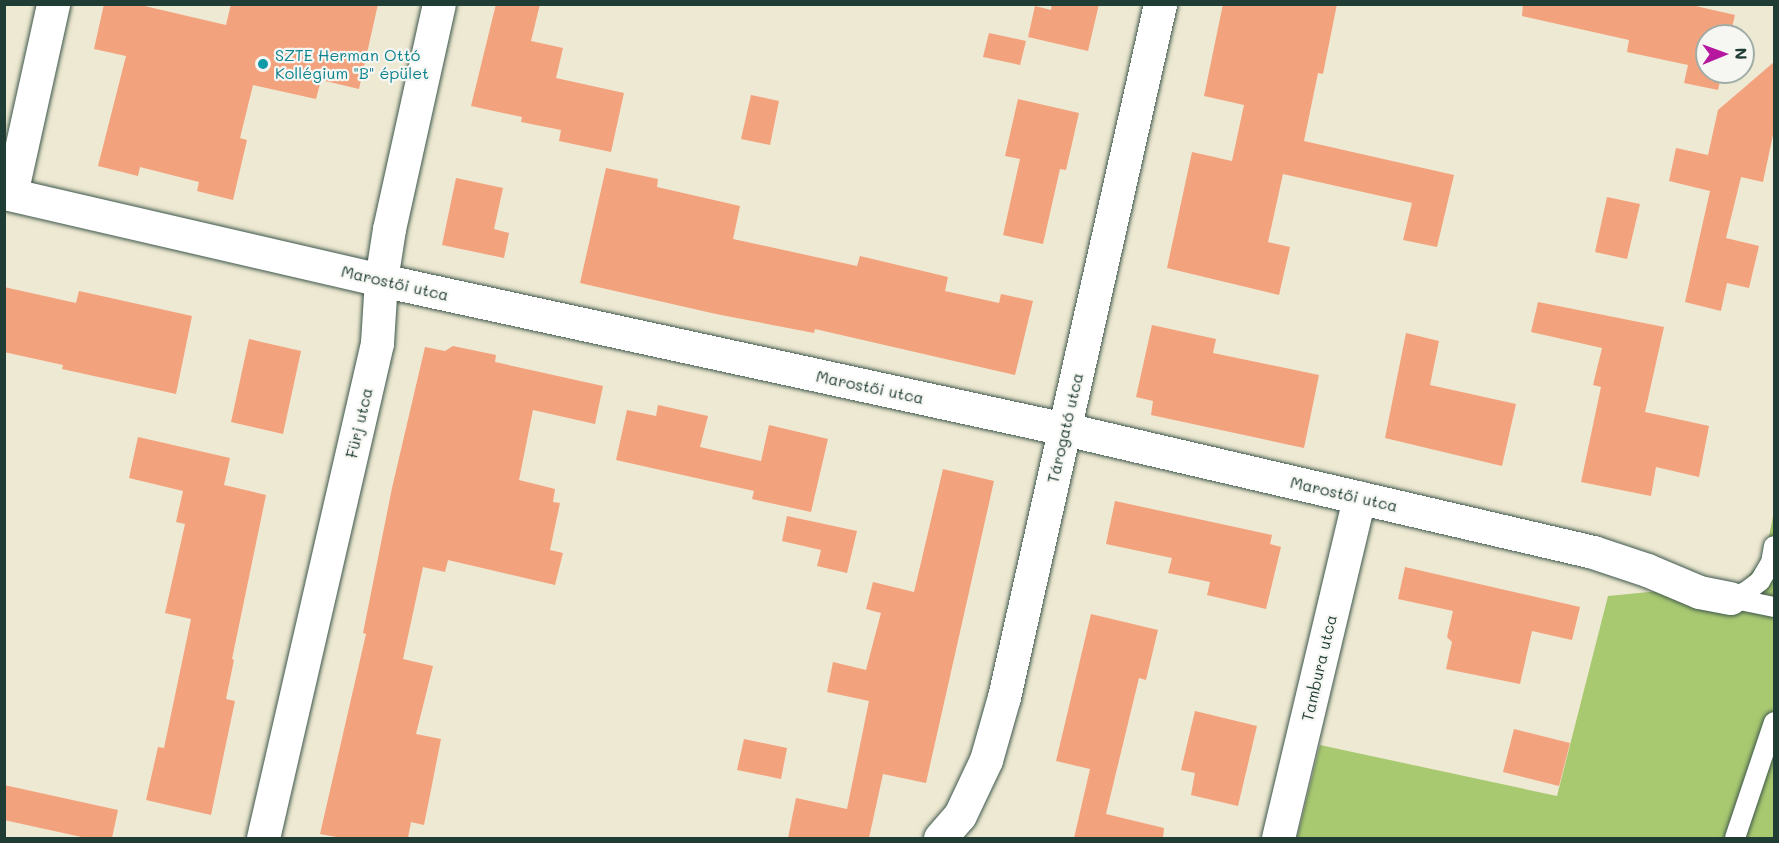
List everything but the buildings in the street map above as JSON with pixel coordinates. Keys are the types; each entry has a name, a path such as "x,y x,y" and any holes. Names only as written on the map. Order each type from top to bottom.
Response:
{"street":[{"path":"8,193 53,4"},
{"name":"Fürj utca","path":"263,838 377,343 381,280 389,229 440,4"},
{"name":"Tárogató utca","path":"940,838 960,815 986,760 1004,697 1160,4"},
{"name":"Marostői utca","path":"8,193 381,280 1065,429 1593,552 1647,570 1699,592 1730,598"},
{"name":"Tambura utca","path":"1278,838 1359,498"}],"lane":[{"path":"1730,598 1746,592 1760,581 1771,563 1774,546"},
{"path":"1730,598 1774,608"},
{"path":"1735,838 1774,722"}],"green space":[{"path":"1774,511 1774,838 1297,838 1320,745 1557,796 1608,596 1742,583 1765,557"}],"place":[{"name":"SZTE Herman Ottó Kollégium \"B\" épület","path":"263,64"}]}
